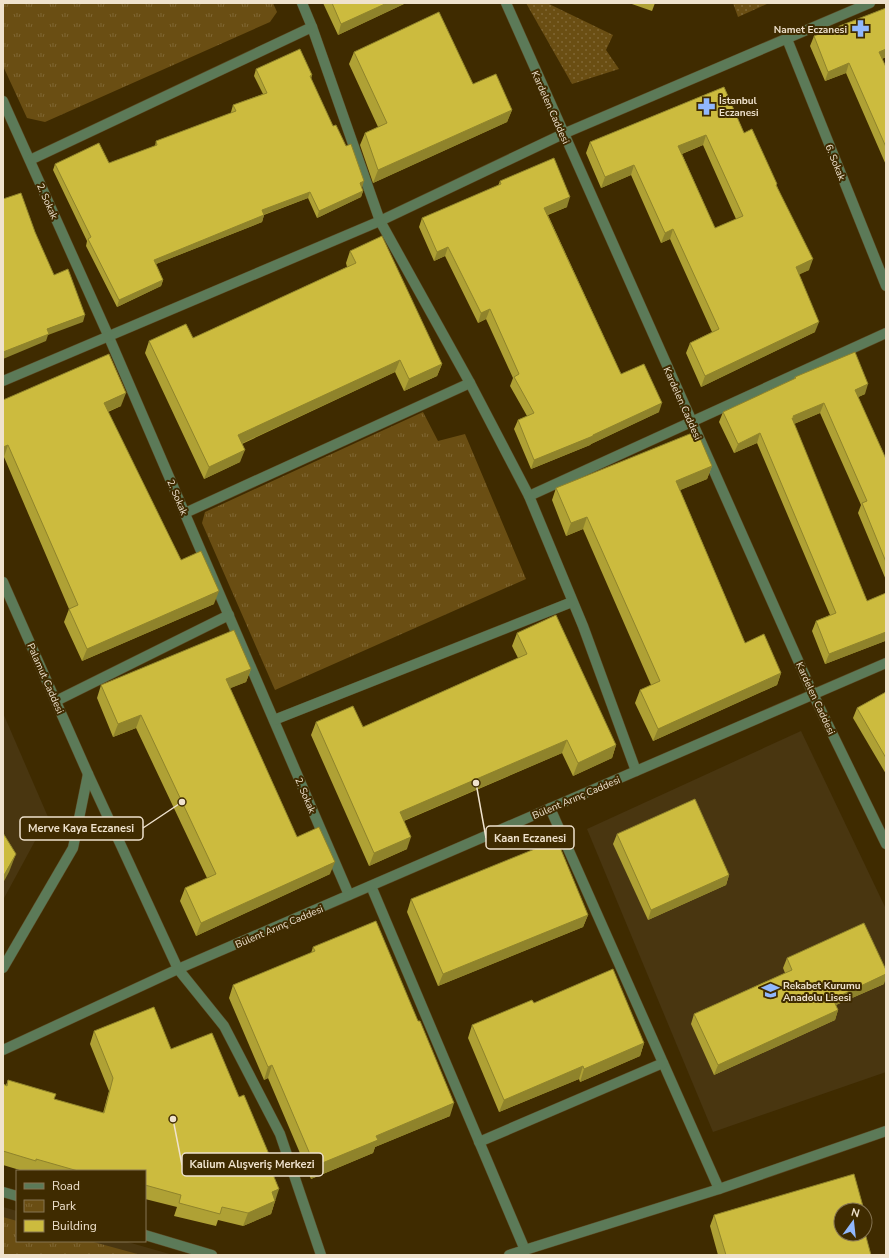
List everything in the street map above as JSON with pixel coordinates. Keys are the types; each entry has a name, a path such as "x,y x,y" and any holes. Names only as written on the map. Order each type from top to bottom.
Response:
{"street":[{"path":"302,3 312,27 380,221 470,383 529,496 583,626 636,771"},
{"name":"Kardelen Caddesi","path":"506,3 813,694 886,844"},
{"path":"3,381 108,335 380,221 563,134 870,3"},
{"path":"30,160 312,27"},
{"name":"6. Sokak","path":"787,39 886,286"},
{"name":"2. Sokak","path":"3,101 108,335 349,895"},
{"path":"529,496 886,332"},
{"path":"185,513 470,383"},
{"name":"Palamut Caddesi","path":"3,582 88,774 178,969 224,1026 280,1134 321,1255"},
{"path":"274,720 572,602"},
{"path":"56,700 229,615"},
{"name":"Bülent Arınç Caddesi","path":"4,1051 178,969 886,663"},
{"path":"3,968 73,848 88,774"},
{"path":"550,808 719,1189"},
{"path":"371,886 525,1250"},
{"path":"479,1142 663,1064"},
{"path":"509,1255 719,1189 886,1131"},
{"path":"3,1192 16,1196"},
{"path":"146,1235 212,1255"}],"shaded area":[{"path":"3,713 48,817 3,900"},
{"name":"Rekabet Kurumu Anadolu Lisesi","path":"801,731 886,909 886,1072 713,1132 587,829"},
{"path":"3,1207 16,1211 16,1242 128,1242 173,1255 3,1255"}],"green space":[{"path":"3,3 273,3 277,12 270,22 45,122 27,118 3,66"},
{"path":"526,3 547,3 613,35 606,50 619,69 572,84"},
{"path":"733,3 769,3 738,17"},
{"path":"423,412 438,441 465,434 526,579 275,690 202,523 205,512"},
{"path":"3,1217 16,1221 16,1242 94,1242 141,1255 3,1255"}],"building":[{"path":"332,3 387,3 341,24"},
{"path":"886,8 886,49 879,52 886,67 886,147 849,63 828,72 814,36"},
{"path":"439,12 473,84 496,74 512,110 378,170 365,133 387,123 354,52"},
{"path":"300,49 312,75 310,76 333,126 336,125 346,146 351,144 364,181 360,183 363,191 319,211 310,192 262,210 264,215 154,260 163,280 119,300 88,239 91,237 55,164 99,143 109,163 157,145 156,141 236,111 233,105 267,93 256,69"},
{"path":"724,87 744,133 752,129 777,184 776,185 813,259 796,267 819,322 705,376 690,343 719,329 673,229 665,233 634,165 605,177 590,142","holes":["706,135 743,216 715,228 678,146"]},
{"path":"554,158 570,197 544,208 621,374 644,364 662,403 593,436 534,460 518,420 534,413 514,377 519,374 490,309 481,313 448,247 437,252 422,218 501,184 500,181"},
{"path":"21,193 35,232 54,275 68,269 85,315 47,329 49,334 3,352 3,199"},
{"path":"382,236 442,364 409,379 400,360 238,435 245,450 209,467 149,341 186,324 193,338 356,263 350,251"},
{"path":"855,352 868,384 855,390 886,459 886,562 862,503 867,501 824,403 793,416 794,418 792,418 867,601 886,593 886,632 829,654 816,621 836,613 760,433 738,444 723,412 796,378 795,377"},
{"path":"109,354 126,393 104,403 181,560 201,551 219,591 87,649 69,609 78,605 8,445 3,447 3,400"},
{"path":"697,431 712,466 676,481 745,643 764,634 781,673 658,729 640,690 660,681 587,517 571,523 556,488"},
{"path":"556,615 616,745 578,763 567,740 400,812 411,837 374,853 316,722 353,706 363,727 527,654 517,633"},
{"path":"234,630 251,669 226,679 297,837 319,827 335,862 201,923 185,888 216,874 141,715 118,724 101,685"},
{"path":"886,692 886,758 857,708"},
{"path":"695,799 729,875 651,910 617,834"},
{"path":"3,833 16,854 3,877"},
{"path":"557,840 588,915 443,974 411,899"},
{"path":"376,921 454,1103 376,1136 378,1140 315,1166 272,1065 268,1067 233,985 315,951 313,947"},
{"path":"864,923 886,970 886,974 833,999 838,1010 718,1065 694,1014 792,970 787,958"},
{"path":"613,969 644,1043 584,1069 583,1066 504,1100 472,1025 532,1000 534,1003"},
{"path":"154,1007 171,1049 212,1033 239,1097 244,1095 271,1159 267,1160 279,1189 272,1192 275,1201 248,1213 222,1207 220,1214 179,1203 181,1195 146,1185 146,1170 74,1170 3,1151 3,1084 7,1086 8,1080 56,1094 54,1099 104,1113 113,1078 94,1031"},
{"path":"854,1174 862,1202 833,1202 833,1242 867,1242 871,1255 726,1255 714,1215"}],"place":[{"name":"Namet Eczanesi","path":"860,29"},
{"name":"İstanbul Eczanesi","path":"706,106"},
{"name":"Kaan Eczanesi","path":"476,783"},
{"name":"Merve Kaya Eczanesi","path":"182,802"},
{"name":"Rekabet Kurumu Anadolu Lisesi","path":"770,991"},
{"name":"Kalium Alışveriş Merkezi","path":"173,1119"}]}
